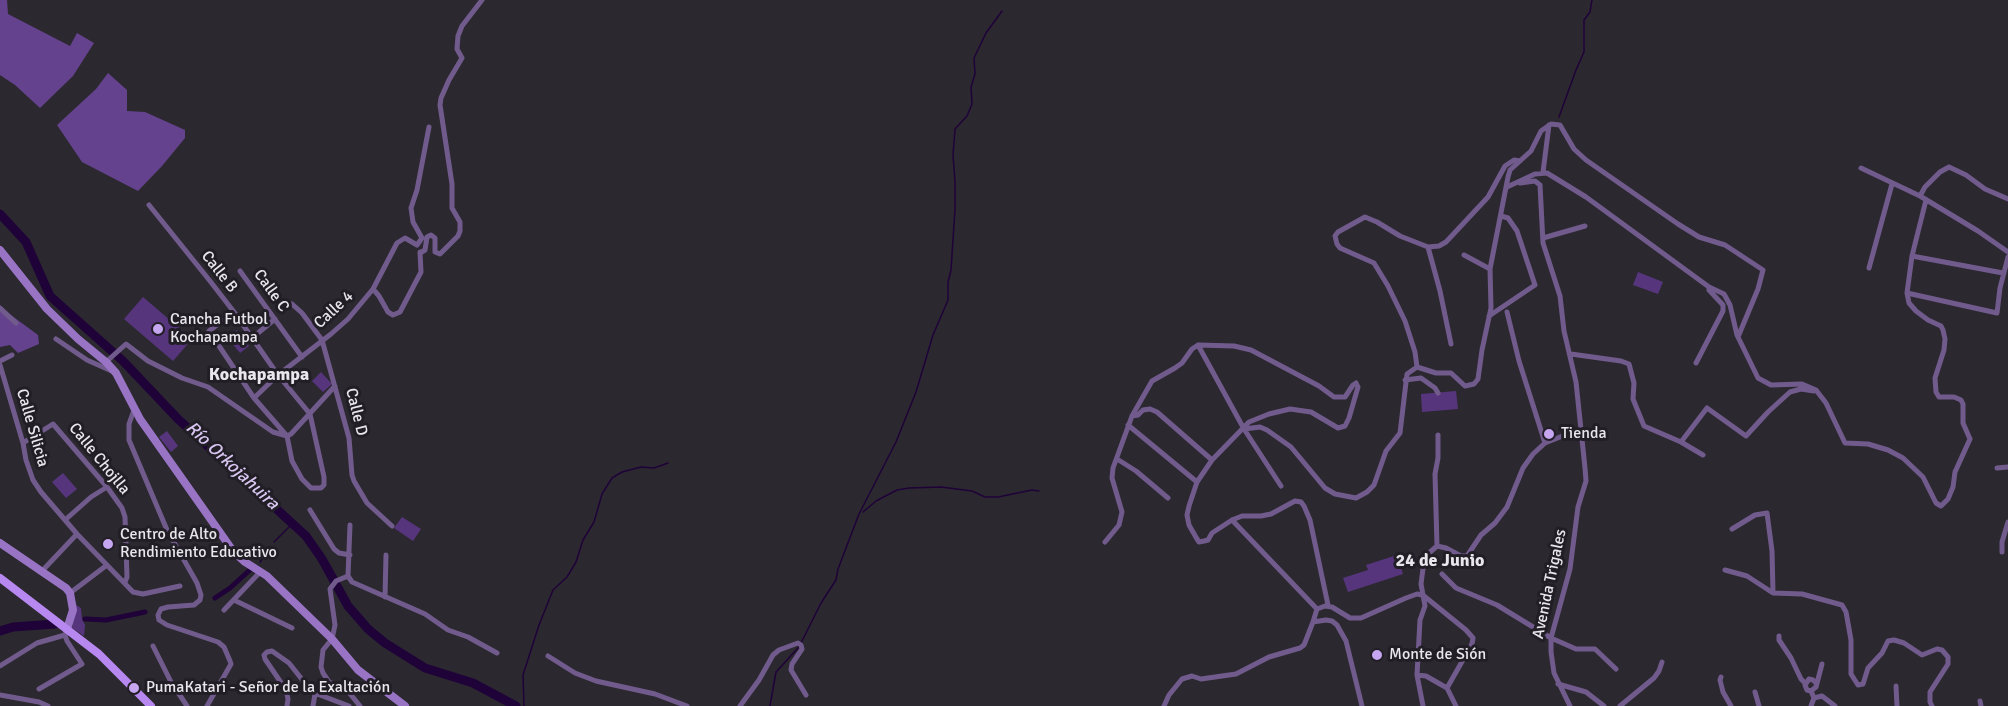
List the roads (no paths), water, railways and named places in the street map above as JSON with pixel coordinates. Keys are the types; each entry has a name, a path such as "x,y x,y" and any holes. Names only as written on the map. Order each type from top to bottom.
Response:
{"main road":[{"path":"0,250 47,309 78,339 108,359 135,410 228,544 241,559 261,571 332,639 358,670 405,706"},
{"path":"0,543 60,583 70,593 73,610 66,632"},
{"path":"0,578 66,632 99,654 151,706"}],"street":[{"path":"420,253 425,250 428,236 435,238 435,252 438,255 458,236 460,231 460,222 453,210 452,184 440,105 449,80 462,57 458,49 458,36 462,26 482,0"},
{"path":"1417,367 1436,373 1451,373 1465,386 1474,384 1478,379 1489,316 1490,269 1509,172 1531,151 1540,131 1549,125 1556,124 1560,125 1574,149 1586,160 1678,224 1699,237 1725,245 1763,270 1758,289 1738,337"},
{"path":"1543,172 1549,125"},
{"path":"373,289 388,312 393,315 400,312 421,272 417,245 422,238 413,222 411,208 417,190 429,127"},
{"path":"1417,367 1415,352 1405,321 1374,263 1341,248 1336,244 1335,236 1365,217 1428,248 1435,247 1446,242 1488,197 1505,166 1515,160 1520,162"},
{"path":"1507,187 1543,172 1586,197 1709,287 1724,294 1728,300 1738,337 1761,381 1771,385 1802,384 1816,390 1826,403 1845,443 1868,444 1895,453 1923,477 1938,505 1945,504 1953,487 1955,472 1970,436 1963,423 1961,400 1954,397 1939,397 1936,392 1935,378 1945,339 1943,330 1941,326 1928,321 1912,307 1907,293 1924,187 1949,167 1966,175 1985,189 2008,199"},
{"path":"1861,168 1923,198 2008,252"},
{"name":"Avenida Trigales","path":"1519,182 1534,181 1540,185 1545,251 1560,296 1564,331 1576,382 1586,481 1578,507 1570,569 1551,638 1552,661 1558,684 1570,706"},
{"path":"1869,267 1892,183"},
{"name":"Calle B","path":"149,206 234,312 278,375 310,414"},
{"path":"1489,316 1535,285 1516,231 1508,218 1500,216"},
{"path":"1543,238 1586,226"},
{"name":"Calle 4","path":"254,398 278,375 348,318 373,289 397,243 405,238 417,245"},
{"path":"1428,248 1440,291 1450,344"},
{"path":"1464,255 1490,269"},
{"path":"1912,256 2003,273"},
{"path":"1907,293 1996,313 2008,257"},
{"name":"Calle C","path":"240,271 302,357"},
{"path":"1696,363 1723,311 1723,305 1709,291 1709,287"},
{"name":"Calle D","path":"292,304 302,313 322,340 349,438 354,481 368,503 392,525"},
{"path":"0,308 16,323"},
{"path":"234,312 209,331 254,398 287,436 292,461 302,479 311,488 321,488 324,485 324,477 310,414"},
{"path":"1507,312 1516,351 1545,443"},
{"path":"252,338 275,319"},
{"path":"56,339 87,360 116,373"},
{"path":"108,359 126,344 148,361 182,378 208,387 273,432 287,436 335,386"},
{"path":"1198,345 1244,429 1281,486"},
{"path":"1105,542 1119,525 1122,512 1112,478 1113,468 1132,416 1152,381 1182,363 1192,349 1198,345 1234,346 1251,350 1338,398 1345,397 1353,385 1358,384 1349,418 1343,427 1334,427 1311,412 1290,409 1258,417 1249,422 1212,460 1197,482 1187,515 1194,536 1199,542 1208,540 1212,533 1242,516 1271,514 1295,501 1301,502 1310,520 1328,605 1350,618 1360,618 1406,598 1417,594 1422,595 1473,638 1472,644 1447,688"},
{"path":"1571,354 1629,364 1635,383 1633,399 1644,426 1681,442 1703,455"},
{"name":"Calle Silicia","path":"12,355 0,363 26,460 33,480 41,492 76,534 133,592 136,594 165,591 180,586"},
{"path":"1244,429 1260,427 1267,430 1291,447 1325,488 1341,496 1356,498 1374,485 1386,451 1400,433 1405,380 1407,374 1417,367"},
{"path":"1405,380 1421,378 1438,393"},
{"path":"1681,442 1707,408 1746,436 1790,392 1797,389 1816,390"},
{"path":"1132,416 1138,416 1143,410 1150,408 1212,460"},
{"path":"135,410 129,424 129,440 167,530 197,583 201,595 200,600 194,605 161,609 158,613 159,620 167,625 218,642 226,651 231,664 207,706"},
{"name":"Calle Chojlla","path":"23,443 53,424 108,487 122,508 125,517 127,577 125,582"},
{"path":"1128,425 1197,482"},
{"path":"1437,546 1464,557 1470,554 1481,535 1507,507 1526,462 1545,443 1580,429"},
{"path":"1437,546 1435,474 1438,435"},
{"path":"1117,459 1136,471 1168,498"},
{"path":"1997,468 2008,467"},
{"path":"65,520 92,497 108,487"},
{"path":"310,510 337,552 350,555"},
{"path":"1732,529 1755,515 1767,513 1772,551 1773,593"},
{"path":"1232,520 1317,609"},
{"path":"2002,552 2002,542 2008,522"},
{"path":"346,577 350,555 350,525"},
{"path":"42,571 76,534"},
{"path":"1423,706 1417,675 1420,620 1425,606 1421,578 1424,561 1437,546"},
{"path":"385,597 386,555"},
{"path":"70,593 107,565"},
{"path":"1725,570 1747,576 1773,593 1802,594 1842,605 1846,612 1851,640 1851,674 1858,685 1863,684 1868,668 1882,653 1888,641 1904,643 1924,655 1942,650 1948,657 1948,664 1930,692 1932,706"},
{"path":"224,610 261,571"},
{"path":"1442,574 1456,588 1497,606 1551,638 1576,649 1595,650 1616,669"},
{"path":"346,577 333,584 330,589 329,595 334,616 332,639 325,646 322,655 323,673 333,685 347,690 360,706"},
{"path":"346,577 358,586 425,614 448,630 496,653"},
{"path":"234,600 292,628"},
{"path":"1317,609 1328,605"},
{"path":"1164,706 1169,695 1182,679 1192,676 1201,679 1236,674 1269,657 1300,648 1304,645 1317,609"},
{"path":"1313,622 1326,620 1337,625 1350,652 1362,706"},
{"path":"0,666 37,643 66,632 82,664 39,689"},
{"path":"1779,636 1806,688 1811,691 1814,698 1811,706"},
{"path":"740,706 759,680 773,655 779,650 798,643 801,646 800,653 792,664 791,670 806,695"},
{"path":"153,646 171,682 187,706"},
{"path":"287,706 286,690 265,659 264,655 267,652 272,651 289,663 301,676 309,690 315,694 349,706"},
{"path":"548,656 575,673 596,681 655,694 683,705"},
{"path":"1620,706 1654,678 1662,662"},
{"path":"1811,691 1816,687 1822,664"},
{"path":"1417,675 1426,676 1447,688 1456,706"},
{"path":"1721,677 1726,698 1731,706"},
{"path":"1805,683 1811,679 1816,682"},
{"path":"1558,684 1586,692 1604,706"},
{"path":"1896,686 1898,706"},
{"path":"1755,692 1759,706"},
{"path":"314,706 315,694"},
{"path":"0,695 39,702 48,706"},
{"path":"1814,698 1822,696 1835,706"},
{"path":"1726,698 1724,701 1726,706"}],"waterway":[{"path":"1559,117 1584,52 1584,20 1590,12 1592,0"},
{"path":"801,643 821,603 836,580 859,514 896,442 916,392 933,335 948,300 955,209 953,155 955,129 967,116 972,104 974,58 986,33 1002,11"},
{"name":"Río Orkojahuira","path":"0,214 26,242 50,296 123,361 178,419 306,536 322,559 348,606 368,629 385,643 425,668 473,683 516,706"},
{"path":"524,706 523,675 539,625 553,590 567,577 576,562 583,540 594,522 602,494 612,478 622,472 641,467 654,468 668,463"},
{"path":"863,512 876,501 897,490 909,488 941,487 972,491 985,497 1039,491"},
{"path":"274,542 292,524"},
{"path":"260,562 270,547"},
{"path":"215,598 252,568"},
{"path":"85,619 106,620 145,612"},
{"path":"0,631 13,627 55,624"},
{"path":"770,706 776,672 799,647"}],"place":[{"name":"Cancha Futbol Kochapampa","path":"158,329"},
{"name":"Tienda","path":"1549,434"},
{"name":"Centro de Alto Rendimiento Educativo","path":"108,544"},
{"name":"Monte de Sión","path":"1377,655"},
{"name":"PumaKatari - Señor de la Exaltación","path":"134,688"}],"district":[{"name":"Kochapampa","path":"259,375"},
{"name":"24 de Junio","path":"1440,561"}]}
